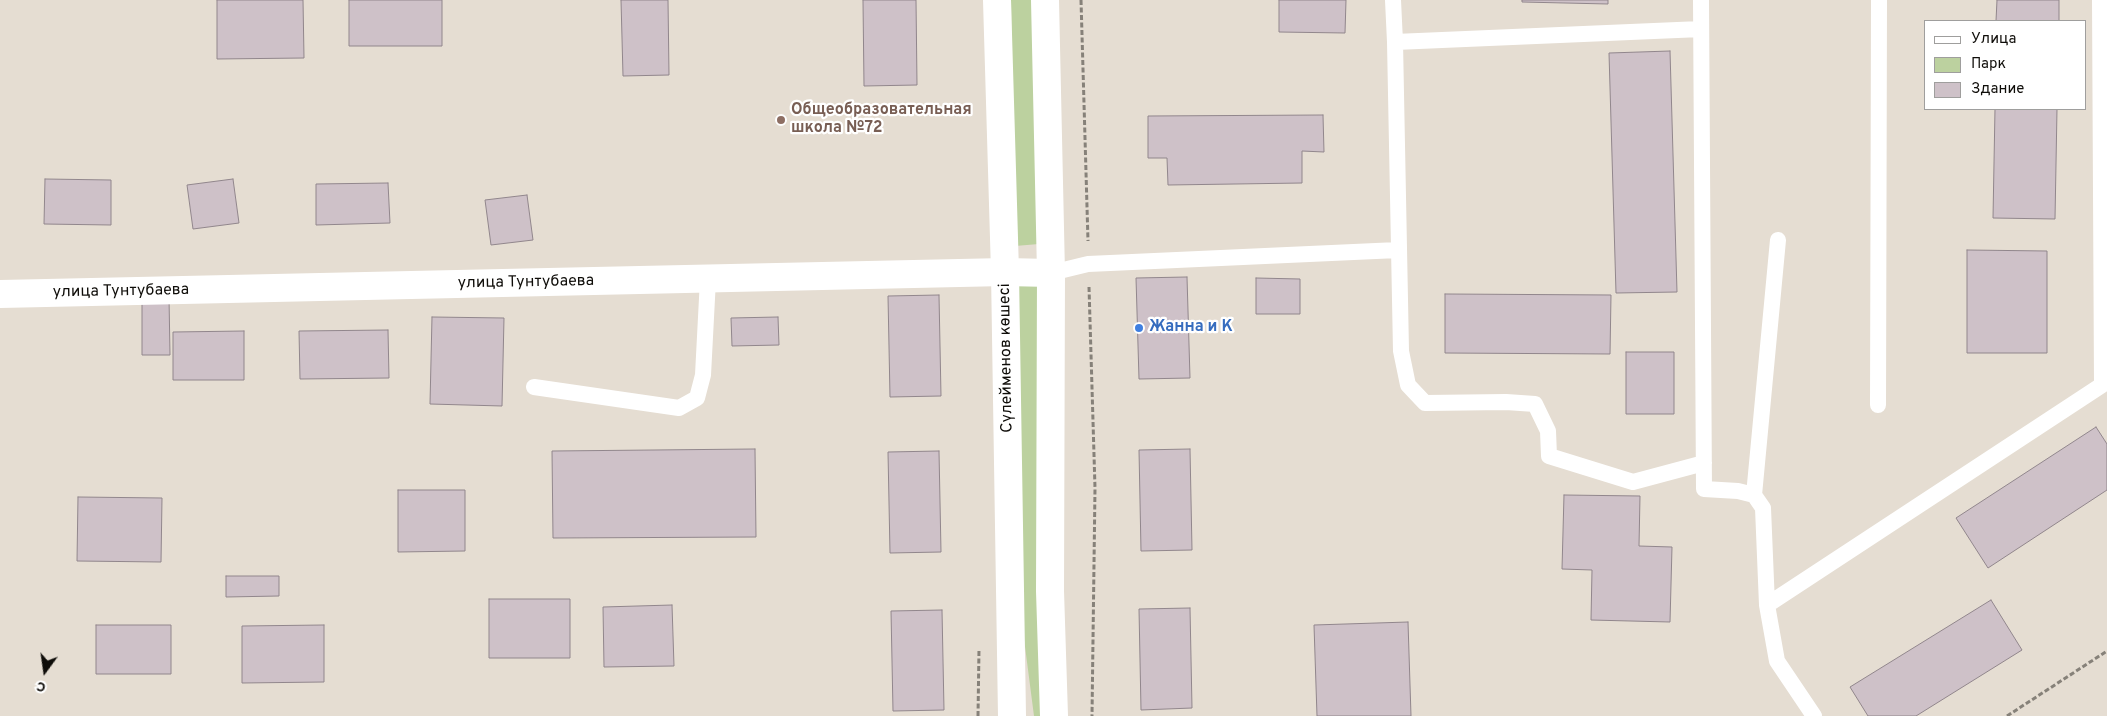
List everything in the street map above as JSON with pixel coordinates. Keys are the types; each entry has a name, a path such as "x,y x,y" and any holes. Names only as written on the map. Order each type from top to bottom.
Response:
{"street":[{"name":"Сүлейменов көшесі","path":"998,0 1005,272 1012,716"},
{"path":"1045,0 1051,273 1050,591 1054,716"},
{"name":"улица Тунтубаева","path":"0,294 1005,272 1051,273"}],"lane":[{"path":"1393,0 1401,351 1408,385 1425,403 1506,402 1535,404 1548,432 1549,456 1633,482 1704,463"},
{"path":"1701,0 1704,489 1738,491 1754,496 1763,508 1767,605 1778,661 1814,716"},
{"path":"1878,405 1879,0"},
{"path":"1767,605 2102,385 2104,225 2100,0"},
{"path":"1395,42 1701,28"},
{"path":"1754,496 1778,240"},
{"path":"1051,273 1088,264 1398,250"},
{"path":"534,387 679,408 697,398 703,375 708,279"}],"path":[{"path":"1081,0 1096,488 1092,716"},
{"path":"2006,716 2107,651"}],"green space":[{"path":"1011,0 1036,0 1039,244 1015,246"},
{"path":"1016,285 1042,285 1048,716 1034,716 1020,608"}],"building":[{"path":"217,0 303,0 304,58 217,59"},
{"path":"349,0 442,0 442,46 349,46"},
{"path":"621,0 668,0 669,75 623,76"},
{"path":"863,0 916,0 917,85 864,86"},
{"path":"1279,0 1346,0 1345,33 1279,32"},
{"path":"1522,0 1608,0 1608,4 1522,2"},
{"path":"1997,0 2059,0 2059,20 1996,20"},
{"path":"1670,51 1677,292 1616,293 1609,53"},
{"path":"1995,110 2057,110 2055,219 1993,218"},
{"path":"1323,115 1324,152 1302,151 1302,183 1168,185 1167,158 1148,158 1148,116"},
{"path":"45,179 111,180 111,225 44,224"},
{"path":"233,179 239,223 193,229 187,185"},
{"path":"388,183 390,223 316,225 316,184"},
{"path":"527,195 533,240 491,245 485,200"},
{"path":"1967,250 2047,251 2047,353 1967,353"},
{"path":"1187,277 1190,378 1139,379 1136,278"},
{"path":"1256,278 1300,279 1300,314 1256,314"},
{"path":"1445,294 1611,295 1610,354 1445,353"},
{"path":"939,295 941,396 890,397 888,296"},
{"path":"142,297 169,297 170,355 142,355"},
{"path":"432,317 504,318 502,406 430,404"},
{"path":"778,317 779,345 732,346 731,318"},
{"path":"388,330 389,378 300,379 299,331"},
{"path":"244,331 244,380 173,380 173,332"},
{"path":"1626,352 1674,352 1674,414 1626,414"},
{"path":"2096,427 2107,444 2107,490 1988,568 1956,518"},
{"path":"755,449 756,537 553,538 552,451"},
{"path":"1190,449 1192,550 1141,551 1139,450"},
{"path":"939,451 941,552 890,553 888,452"},
{"path":"398,490 465,490 465,551 398,552"},
{"path":"1564,495 1640,496 1639,546 1672,547 1670,622 1591,620 1592,570 1562,569"},
{"path":"78,497 162,498 161,562 77,561"},
{"path":"226,576 279,576 279,596 226,597"},
{"path":"489,599 570,599 570,658 489,658"},
{"path":"1991,600 2022,650 1916,716 1868,716 1850,687"},
{"path":"672,605 674,666 604,667 603,607"},
{"path":"1190,608 1192,708 1141,710 1139,609"},
{"path":"942,610 944,710 893,711 891,611"},
{"path":"1408,622 1411,716 1317,716 1314,625"},
{"path":"96,625 171,625 171,674 96,674"},
{"path":"324,625 324,682 242,683 242,626"}],"place":[{"name":"Общеобразовательная школа №72","path":"781,120"},
{"name":"Жанна и К","path":"1139,328"}]}
